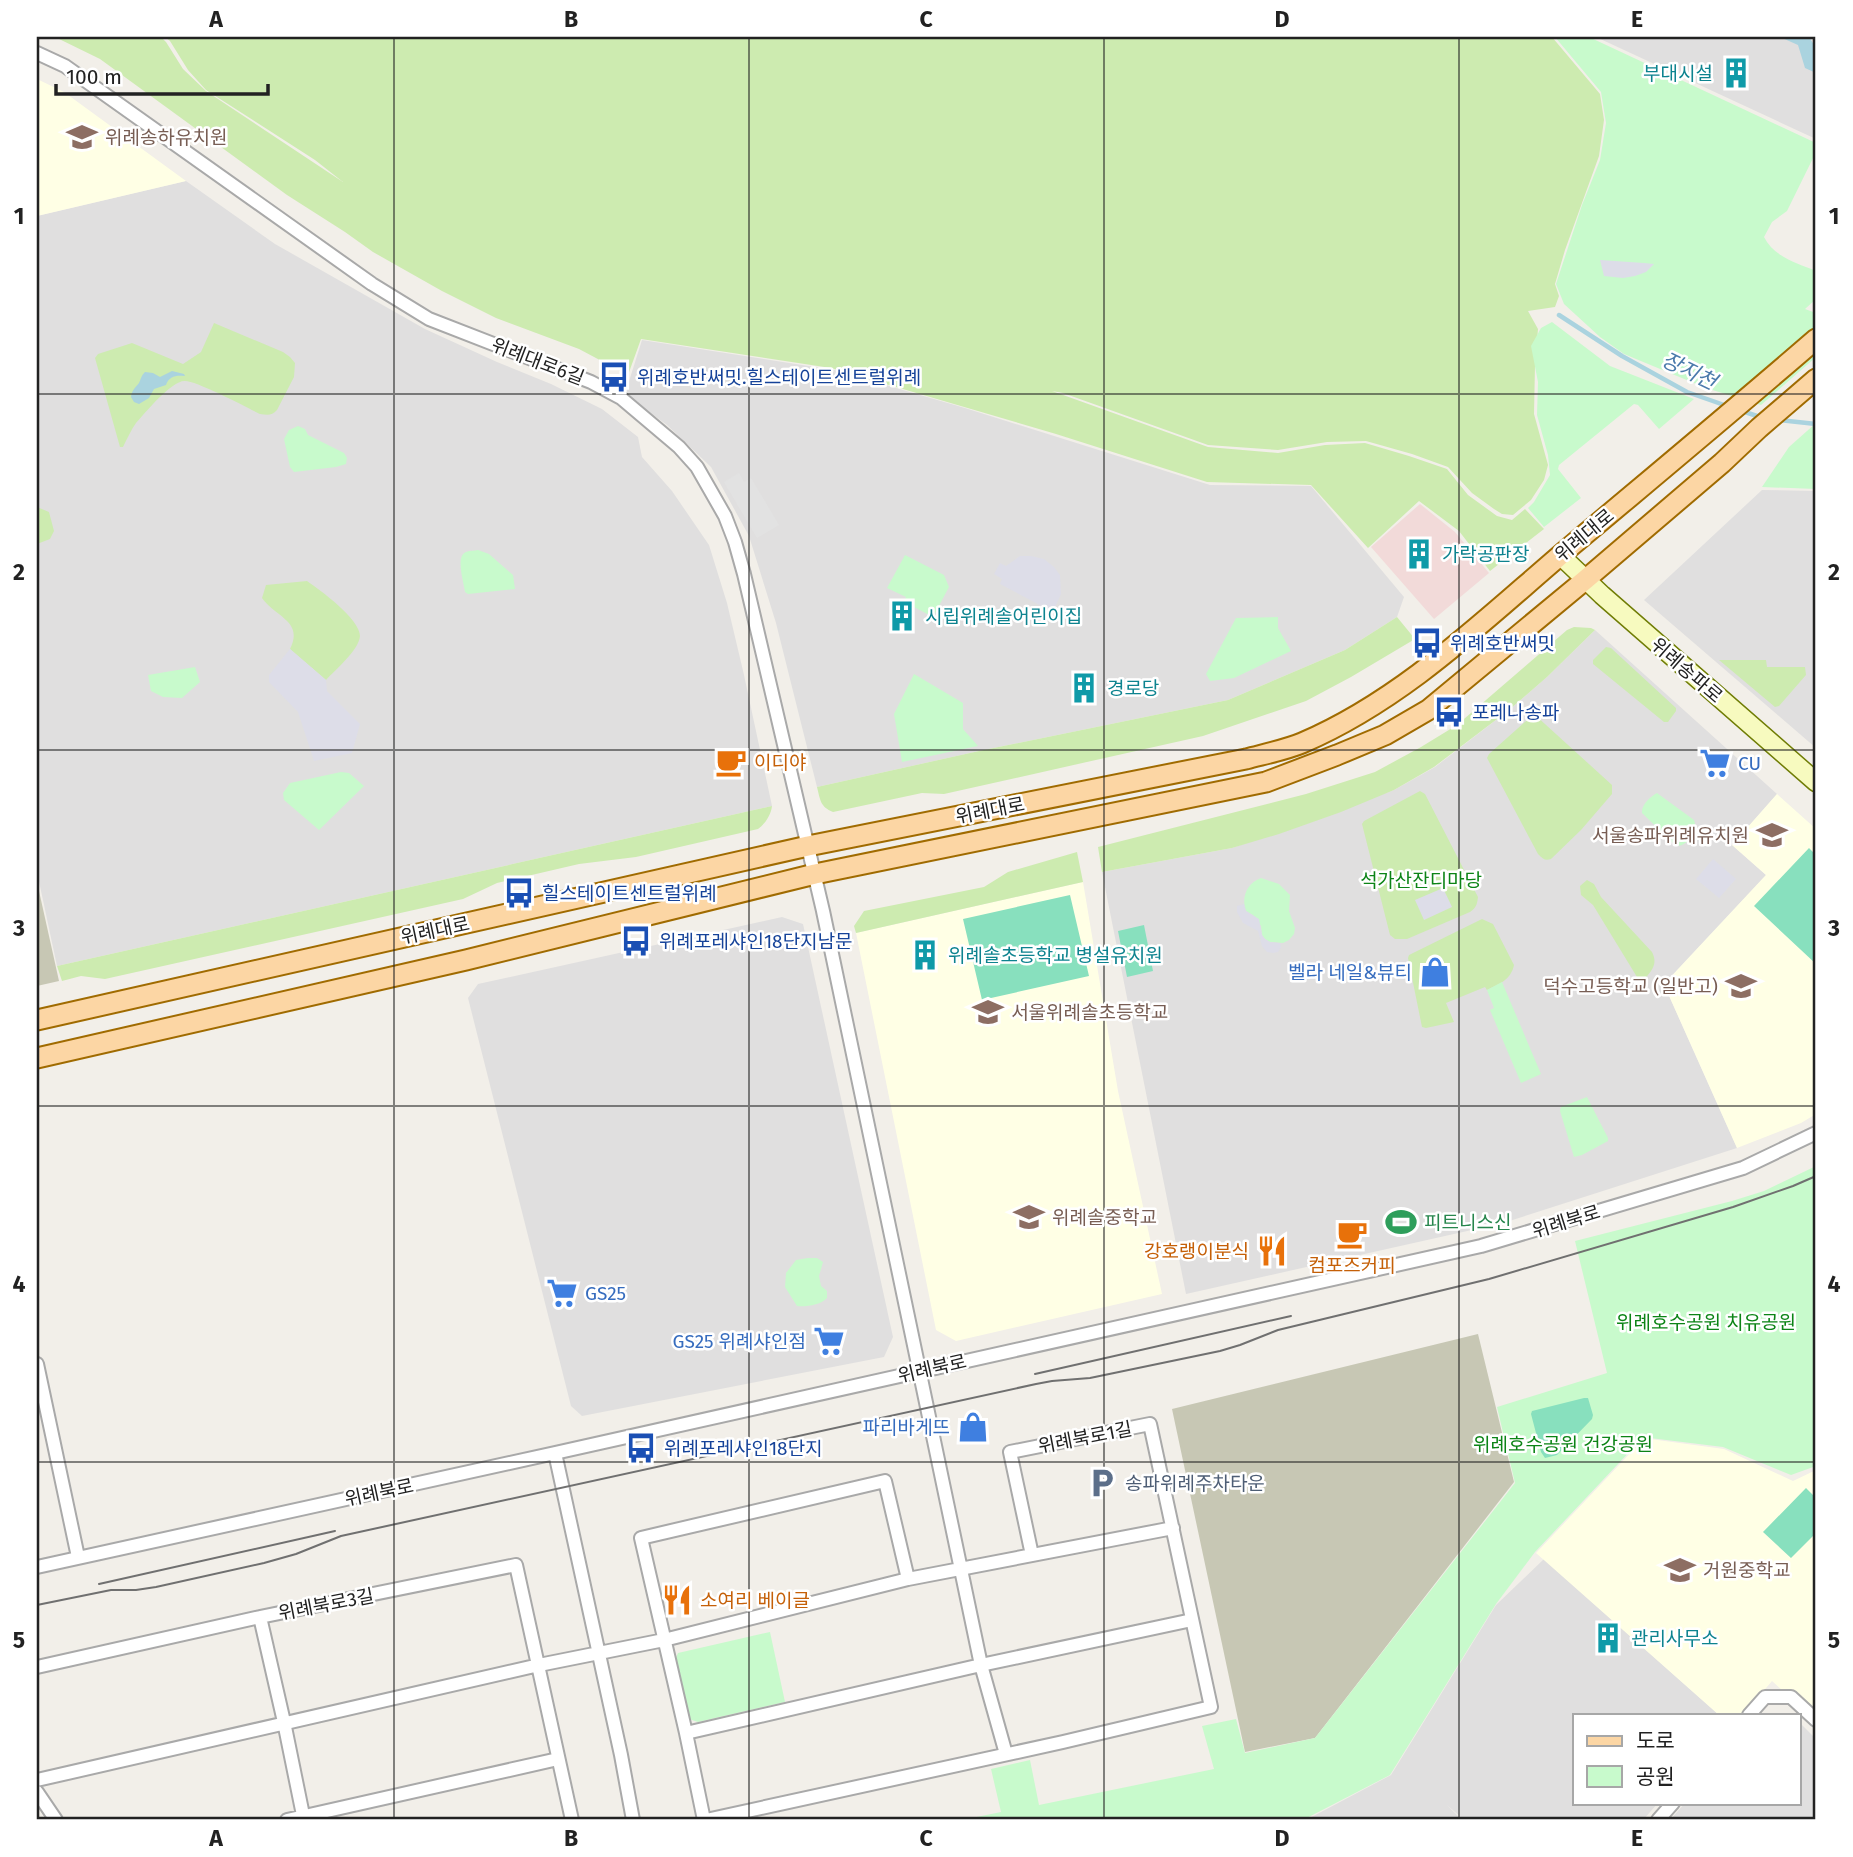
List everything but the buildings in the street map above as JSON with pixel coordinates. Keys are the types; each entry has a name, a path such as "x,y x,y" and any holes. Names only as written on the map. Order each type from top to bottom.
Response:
{"main road":[{"name":"위례대로","path":"37,1020 808,846 1246,760 1300,744 1344,722 1405,683 1455,646 1816,339"},
{"name":"위례대로","path":"37,1058 466,960 815,874 1266,782 1338,755 1385,735 1427,710 1585,580 1816,379"},
{"name":"위례송파로","path":"1560,555 1585,580 1816,782"}],"street":[{"name":"위례대로6길","path":"37,53 65,66 383,291 429,319 591,382 621,398 679,447 697,467 725,516 744,574 815,874 920,1371"},
{"name":"위례북로","path":"37,1567 1504,1240 1743,1168 1816,1133"},
{"path":"37,1364 78,1557"},
{"path":"920,1371 981,1665 1006,1754"},
{"name":"위례북로1길","path":"705,1820 1211,1707 1150,1424 1010,1452 1032,1555"},
{"path":"555,1453 633,1820"},
{"path":"705,1820 641,1538 885,1481 908,1580"},
{"path":"37,1780 539,1665 664,1640 908,1580 1173,1528"},
{"name":"위례북로3길","path":"37,1667 260,1617 516,1565 539,1665"},
{"path":"260,1617 303,1818"},
{"path":"686,1733 1192,1620"},
{"path":"539,1665 572,1820"},
{"path":"1750,1714 1765,1697 1791,1697 1816,1720"},
{"path":"287,1820 558,1759"},
{"path":"37,1792 56,1820"},
{"path":"1658,1820 1672,1804"}],"shaded area":[{"path":"1596,37 1816,37 1816,139"},
{"name":"위례송하유치원","path":"37,79 64,92 186,181 37,216"},
{"name":"힐스테이트센트럴위례","path":"186,181 275,244 425,329 602,409 638,437 642,457 672,491 709,545 727,603 772,806 57,966 37,872 37,216"},
{"path":"1600,260 1654,264 1646,272 1623,278 1604,276"},
{"name":"위례호반써밋","path":"642,340 834,370 1210,485 1311,486 1404,597 1397,617 1345,650 1228,700 817,787 776,623 749,536 711,467 667,425 625,394"},
{"path":"739,473 744,482 751,478 779,525 757,538 724,482"},
{"path":"1762,490 1816,491 1816,748 1644,600"},
{"path":"1420,504 1455,532 1489,573 1434,619 1371,547"},
{"path":"1020,556 1044,559 1060,575 1061,594 1053,612 1000,584 1002,579 994,574 1000,563 1006,566"},
{"path":"1595,630 1777,794 1732,845 1766,875 1666,982 1666,989 1737,1148 1503,1223 1186,1294 1102,872 1232,848 1394,790 1435,767 1509,710"},
{"path":"290,649 326,680 327,691 360,724 352,753 314,761 298,712 269,682 269,675"},
{"name":"덕수고등학교 (일반고)","path":"1777,794 1816,829 1816,1114 1801,1123 1737,1148 1666,989 1666,982 1766,875 1732,845"},
{"path":"1713,859 1736,879 1719,898 1696,879"},
{"path":"37,882 59,981 37,986"},
{"path":"1083,882 1118,1091 1162,1294 956,1341 936,1330 856,933"},
{"path":"1443,888 1452,907 1424,920 1415,900"},
{"path":"1244,904 1246,911 1259,919 1265,939 1280,943 1278,952 1267,952 1262,946 1258,931 1243,923 1237,906"},
{"name":"위례포레샤인18단지","path":"782,917 803,924 893,1337 884,1357 582,1416 571,1406 468,998 478,984"},
{"path":"1478,1334 1514,1482 1315,1738 1245,1752 1172,1409"},
{"name":"거원중학교","path":"1650,1439 1724,1449 1793,1481 1816,1470 1816,1721 1772,1681 1744,1714 1718,1714 1536,1553 1636,1447"},
{"path":"1544,1559 1718,1714 1573,1714 1573,1804 1657,1804 1643,1820 1464,1820 1447,1805 1462,1820 1306,1820 1391,1775 1496,1605"},
{"path":"1800,1723 1816,1739 1816,1820 1670,1820 1684,1804 1800,1804"}],"green space":[{"path":"55,37 161,37 183,69 206,91 343,182 315,160 206,90 165,37 1552,37 1600,94 1604,120 1599,156 1555,284 1559,296 1555,307 1528,311 1538,329 1534,414 1548,465 1544,480 1531,500 1513,515 1502,514 1472,493 1448,467 1366,441 1327,442 1278,450 1208,445 1052,391 1208,447 1278,453 1325,445 1365,443 1447,469 1468,495 1497,516 1512,520 1525,509 1544,529 1490,571 1459,531 1419,501 1368,548 1311,485 1207,482 1056,434 831,368 641,339 628,375 579,349 496,318 373,252 287,195 100,59"},
{"path":"1555,37 1589,37 1816,143 1816,152 1787,211 1772,222 1764,237 1780,254 1816,271 1816,299 1805,309 1816,313 1816,357 1761,405 1706,388 1624,354 1600,337 1564,304 1556,284 1600,160 1606,123 1601,92"},
{"path":"1552,322 1610,366 1694,399 1659,429 1638,405 1634,404 1559,465 1558,469 1581,498 1544,527 1528,508 1550,475 1548,455 1537,415 1538,382 1531,346 1541,328"},
{"path":"214,323 283,352 295,363 294,377 277,410 267,415 260,414 200,385 180,382 152,405 136,423 123,447 120,447 95,358 98,354 132,343 183,364 201,352"},
{"path":"1816,423 1816,489 1762,487 1789,447"},
{"path":"298,426 305,429 308,435 344,453 346,464 294,472 290,467 284,439 289,430"},
{"path":"37,507 49,512 54,531 50,539 37,544"},
{"path":"478,550 489,554 513,575 515,589 468,594 465,592 461,559 466,552"},
{"path":"905,555 944,575 949,587 933,617 914,607 910,614 900,609 906,597 887,588"},
{"path":"307,581 347,614 360,636 351,653 326,680 290,649 293,640 291,626 262,598 266,585"},
{"path":"1278,617 1278,628 1291,651 1234,678 1210,681 1206,674 1236,618"},
{"path":"1397,617 1415,639 1306,701 1203,736 944,794 922,793 833,812 825,808 820,799 817,787 1228,700 1345,650"},
{"path":"1574,627 1595,630 1509,710 1434,767 1394,790 1341,812 1232,848 1102,872 1098,847 1306,794 1375,772 1457,725 1567,630"},
{"path":"1606,647 1611,648 1676,708 1668,722 1664,722 1593,664 1593,660"},
{"path":"1719,660 1766,660 1767,667 1805,667 1806,675 1779,706 1775,707"},
{"path":"195,667 200,682 182,698 163,697 151,691 148,675"},
{"path":"914,674 963,703 963,729 978,746 902,762 894,714"},
{"path":"1534,714 1612,785 1612,794 1581,830 1547,860 1538,854 1487,758"},
{"path":"341,772 349,773 364,786 319,830 284,800 283,793 290,783"},
{"name":"석가산잔디마당","path":"1420,791 1425,794 1478,900 1470,912 1407,939 1395,939 1390,935 1362,824"},
{"path":"1657,793 1694,820 1693,834 1684,844 1676,846 1642,813 1644,804"},
{"path":"772,806 767,819 758,829 636,857 579,864 497,883 463,899 105,979 81,976 62,981 57,966"},
{"path":"1809,848 1816,855 1816,964 1754,906"},
{"path":"1077,852 1083,882 856,933 854,926 864,911 984,887 1008,872"},
{"path":"1261,878 1279,884 1290,895 1289,911 1295,928 1294,934 1283,943 1265,939 1261,926 1253,915 1246,911 1246,891 1252,883"},
{"path":"1587,880 1594,884 1601,897 1652,952 1654,963 1645,979 1637,977 1593,905 1581,895 1580,886"},
{"path":"1070,895 1089,976 982,1000 963,919"},
{"path":"1482,919 1493,924 1514,965 1510,974 1504,981 1487,990 1485,987 1446,1003 1454,1022 1422,1027 1409,955"},
{"path":"1144,925 1153,971 1127,977 1118,931"},
{"path":"1502,982 1541,1074 1521,1083 1490,1010 1494,1008 1487,990"},
{"path":"1587,1097 1608,1141 1574,1157 1560,1111 1561,1107"},
{"path":"1816,1166 1816,1466 1791,1475 1723,1447 1650,1438 1635,1446 1535,1552 1496,1604 1390,1775 1303,1820 962,1820 1001,1812 991,1769 1030,1760 1039,1805 1214,1769 1202,1726 1236,1719 1245,1753 1315,1738 1515,1483 1497,1407 1607,1373 1575,1241 1732,1201 1764,1191"},
{"path":"817,1258 823,1262 819,1276 821,1286 827,1291 827,1298 813,1305 797,1306 785,1287 786,1273 796,1260"},
{"name":"위례호수공원 건강공원","path":"1588,1398 1592,1419 1557,1455 1545,1458 1541,1452 1532,1411"},
{"path":"1806,1488 1816,1498 1816,1533 1791,1558 1763,1532"},
{"path":"770,1632 785,1702 698,1722 686,1718 674,1662 678,1653"}],"water":[{"path":"1780,37 1809,37 1816,48 1816,73 1805,68 1798,45"},
{"path":"172,371 185,376 173,377 166,385 154,389 149,398 139,404 134,402 132,393 145,372 160,377"}],"waterway":[{"name":"장지천","path":"1559,315 1622,356 1687,392 1727,406"},
{"name":"장지천","path":"1742,411 1763,418"},
{"name":"장지천","path":"1779,420 1816,424"}],"tram line":[{"path":"37,1605 111,1590 156,1587 264,1563 341,1536 1036,1384 1090,1378 1220,1351 1278,1330 1489,1279 1733,1207 1816,1176"},
{"path":"1035,1374 1291,1316"},
{"path":"99,1584 335,1531"}],"place":[{"name":"부대시설","path":"1736,73"},
{"name":"위례송하유치원","path":"82,137"},
{"name":"위례호반써밋.힐스테이트센트럴위례","path":"614,377"},
{"name":"가락공판장","path":"1419,554"},
{"name":"시립위례솔어린이집","path":"902,616"},
{"name":"위례호반써밋","path":"1427,643"},
{"name":"경로당","path":"1084,688"},
{"name":"포레나송파","path":"1449,712"},
{"name":"이디야","path":"731,762"},
{"name":"CU","path":"1715,763"},
{"name":"서울송파위례유치원","path":"1772,835"},
{"name":"힐스테이트센트럴위례","path":"519,893"},
{"name":"위례포레샤인18단지남문","path":"636,941"},
{"name":"위례솔초등학교 병설유치원","path":"925,955"},
{"name":"벨라 네일&뷰티","path":"1435,972"},
{"name":"덕수고등학교 (일반고)","path":"1741,986"},
{"name":"서울위례솔초등학교","path":"988,1012"},
{"name":"위례솔중학교","path":"1029,1217"},
{"name":"피트니스신","path":"1401,1222"},
{"name":"컴포즈커피","path":"1352,1234"},
{"name":"강호랭이분식","path":"1272,1251"},
{"name":"GS25","path":"562,1293"},
{"name":"GS25 위례샤인점","path":"829,1341"},
{"name":"파리바게뜨","path":"973,1427"},
{"name":"위례포레샤인18단지","path":"641,1448"},
{"name":"송파위례주차타운","path":"1102,1483"},
{"name":"거원중학교","path":"1680,1570"},
{"name":"소여리 베이글","path":"677,1600"},
{"name":"관리사무소","path":"1608,1638"}],"park label":[{"name":"위례호수공원 치유공원","path":"1706,1322"}]}
